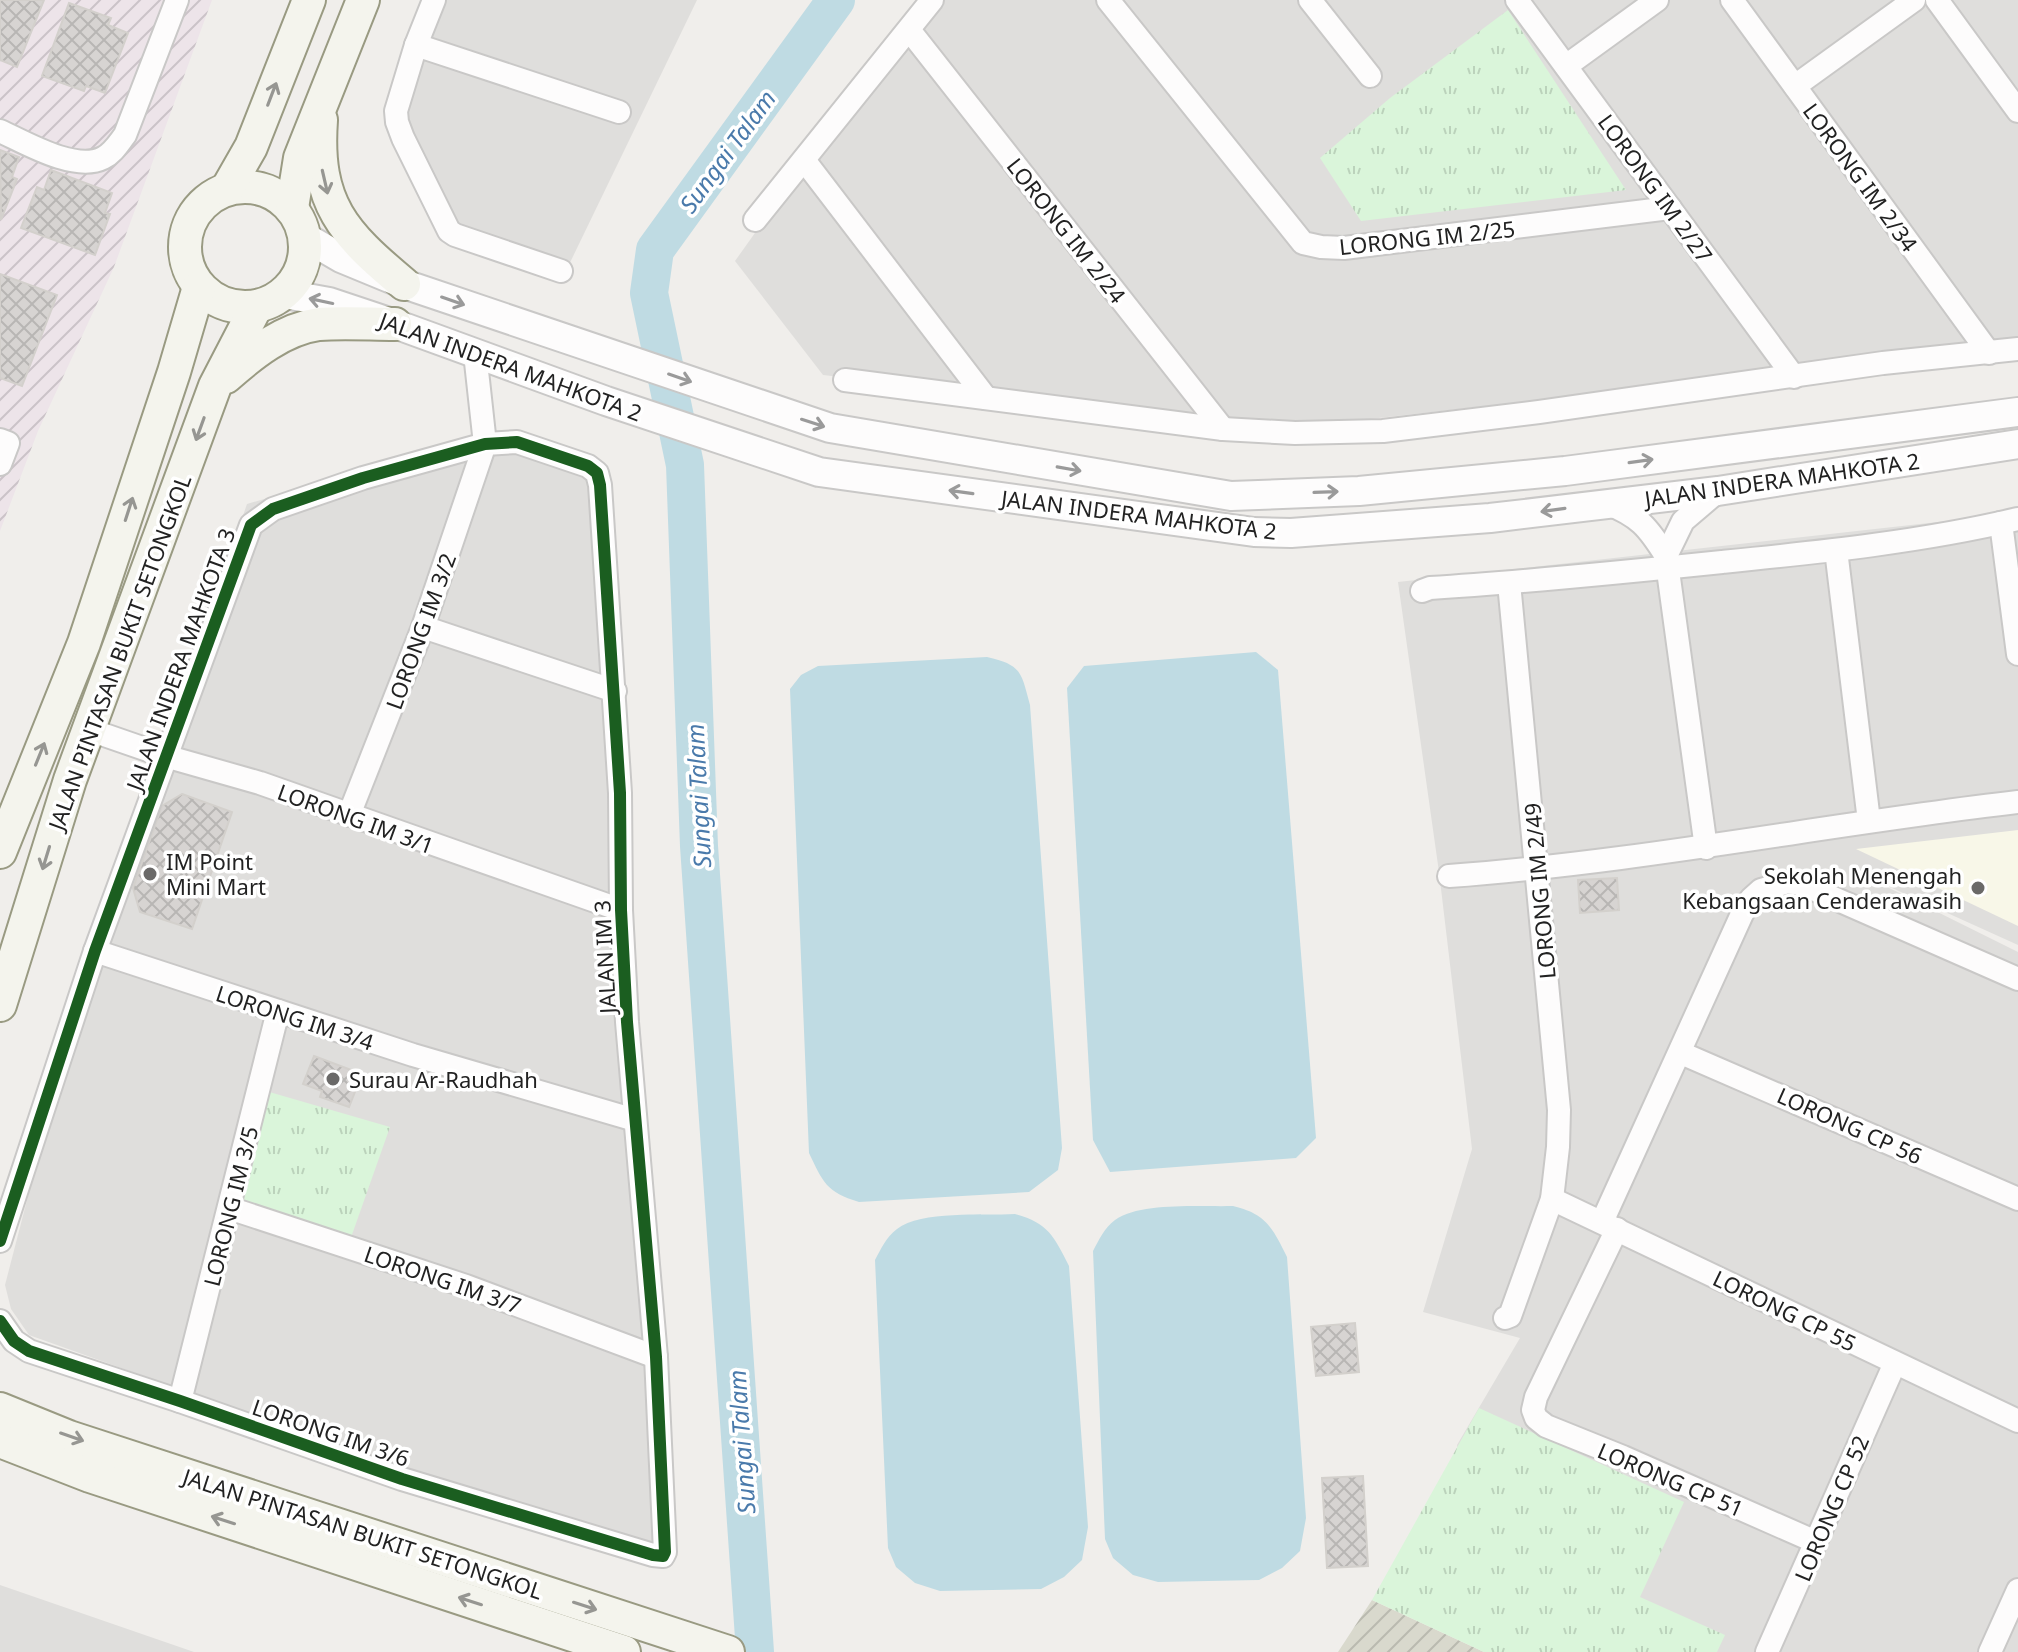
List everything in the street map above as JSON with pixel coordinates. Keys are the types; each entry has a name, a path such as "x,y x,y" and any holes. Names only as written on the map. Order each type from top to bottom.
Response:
{"main road":[{"path":"227,189 251,147 309,0"},
{"path":"299,223 279,197 262,189 227,189 209,198 195,213 186,230 184,250 188,270 199,287 215,301 235,307 270,300 298,278 305,258 299,223 300,158 363,0"},
{"path":"322,105 320,144 323,186 342,223 373,258 404,284"},
{"name":"JALAN PINTASAN BUKIT SETONGKOL","path":"0,852 84,643 199,287"},
{"name":"JALAN PINTASAN BUKIT SETONGKOL","path":"0,1005 70,780 215,386 270,300"},
{"path":"215,386 276,338 317,324 395,324"},
{"name":"JALAN PINTASAN BUKIT SETONGKOL","path":"0,1409 69,1437 728,1652"},
{"name":"JALAN PINTASAN BUKIT SETONGKOL","path":"0,1441 90,1476 624,1652"}],"street":[{"path":"0,131 77,162 101,159 114,150 125,135 177,0"},
{"path":"434,0 416,45 399,102 397,122 449,231 561,271"},
{"path":"755,220 932,0"},
{"name":"LORONG IM 2/25","path":"1108,0 1303,243 1344,248 1670,208"},
{"path":"1310,0 1370,76"},
{"name":"LORONG IM 2/27","path":"1517,0 1794,377"},
{"path":"1566,66 1657,0"},
{"name":"LORONG IM 2/34","path":"1732,0 1989,353"},
{"path":"1795,86 1914,0"},
{"path":"1937,0 2018,111"},
{"name":"LORONG IM 2/24","path":"910,31 1223,429"},
{"path":"416,45 619,112"},
{"path":"804,160 986,398"},
{"name":"JALAN INDERA MAHKOTA 2","path":"299,223 341,258 404,284 830,428 1231,496 1359,491 1565,471 2018,412"},
{"name":"JALAN INDERA MAHKOTA 2","path":"270,300 329,302 606,401 819,472 1254,532 1291,533 1476,520 1718,491 2018,444"},
{"path":"845,380 1223,429 1295,433 1383,431 1883,363 2018,349"},
{"path":"475,353 485,444"},
{"name":"JALAN IM 3","path":"485,444 517,442 588,466 597,473 600,485 615,691 621,910 635,1120 656,1357 667,1548 663,1556"},
{"name":"LORONG IM 3/2","path":"349,815 423,627 485,444"},
{"name":"JALAN INDERA MAHKOTA 3","path":"95,951 245,538 259,517 273,509 363,478 485,444"},
{"path":"1667,562 1683,521 1718,491"},
{"path":"1606,503 1629,512 1645,523 1667,562 1706,848"},
{"path":"1422,591 1667,562 1836,550 2010,521 2018,653"},
{"path":"1836,550 1869,821"},
{"name":"LORONG IM 2/49","path":"1505,1318 1510,1316 1552,1199 1559,1110 1509,583"},
{"path":"423,627 615,691"},
{"name":"LORONG IM 3/1","path":"90,730 165,756 260,783 621,910"},
{"path":"1449,876 1537,869 1706,848 1869,821 2018,802"},
{"path":"1609,1226 1713,974 1751,899 1761,890 1788,882 1804,885 2018,979"},
{"path":"0,1241 95,951"},
{"name":"LORONG IM 3/4","path":"95,951 413,1055 635,1120"},
{"name":"LORONG IM 3/5","path":"180,1401 278,1011"},
{"name":"LORONG CP 56","path":"1681,1053 2018,1199"},
{"name":"LORONG CP 55","path":"1552,1199 2018,1421"},
{"name":"LORONG IM 3/7","path":"229,1208 466,1286 656,1357"},
{"name":"LORONG CP 51","path":"1609,1226 1542,1382 1533,1410 1536,1418 1546,1426 1816,1542"},
{"name":"LORONG IM 3/6","path":"0,1321 14,1341 29,1351 402,1479 663,1556"},
{"name":"LORONG CP 52","path":"1767,1652 1895,1363"},
{"path":"1990,1652 2018,1590"}],"shaded area":[{"path":"0,0 212,0 114,267 38,431 0,531"},
{"path":"439,0 697,0 564,275 452,236 402,106"},
{"path":"921,0 2018,0 2018,339 1788,372 1289,428 823,375 735,261"},
{"path":"490,433 607,470 672,1565 29,1335 11,1309 5,1285 93,946 247,504"},
{"path":"2018,510 2018,945 1859,873 2018,952 2018,1652 1484,1652 1457,1445 1520,1338 1423,1312 1472,1149 1439,872 1398,582 2001,515"},
{"name":"Sekolah Menengah Kebangsaan Cenderawasih","path":"2018,830 2018,926 1856,849"},
{"path":"0,1585 194,1652 0,1652"},
{"path":"1372,1600 1484,1652 1338,1652"}],"green space":[{"path":"1508,10 1626,190 1361,221 1320,158 1390,98"},
{"path":"259,1089 390,1127 348,1246 229,1208"},
{"path":"1479,1408 1684,1502 1640,1597 1725,1635 1717,1652 1484,1652 1372,1600"}],"water":[{"path":"1256,652 1278,670 1316,1138 1296,1158 1110,1172 1093,1140 1067,688 1084,666"},
{"path":"987,657 1014,667 1022,677 1030,705 1062,1148 1058,1170 1029,1192 859,1202 832,1190 809,1153 790,689 801,675 818,666"},
{"path":"1233,1206 1253,1213 1267,1223 1287,1257 1306,1518 1300,1551 1282,1568 1259,1580 1158,1582 1133,1575 1113,1558 1105,1539 1093,1251 1108,1227 1126,1214 1155,1208"},
{"path":"1015,1214 1043,1226 1059,1246 1069,1266 1088,1527 1082,1560 1064,1577 1041,1589 940,1591 915,1583 896,1567 888,1548 875,1260 890,1236 908,1223 936,1216"}],"building":[{"path":"0,0 44,0 17,67 0,60"},
{"path":"69,3 111,18 108,25 128,33 105,93 86,86 84,91 42,76"},
{"path":"0,150 19,157 12,177 17,179 1,220"},
{"path":"51,170 112,193 105,213 110,214 95,255 21,228 37,187 44,190"},
{"path":"0,274 57,295 22,386 0,378"},
{"path":"182,794 232,812 192,929 140,912 133,888 162,806"},
{"path":"1617,878 1619,910 1580,913 1578,880"},
{"name":"Surau Ar-Raudhah","path":"314,1056 362,1074 349,1107 320,1097 322,1091 303,1084"},
{"path":"1355,1323 1359,1372 1316,1376 1311,1327"},
{"path":"1363,1476 1368,1566 1327,1568 1322,1478"}],"waterway":[{"name":"Sungai Talam","path":"755,1652 699,846 685,465 649,293 655,250 836,0"}],"cycle path":[{"path":"0,1241 95,951 251,525 273,509 363,478 485,444 517,442 588,466 597,473 600,485 620,793 621,910 627,1022 656,1357 663,1556 402,1479 29,1351 14,1341 0,1321"}],"place":[{"name":"IM Point Mini Mart","path":"150,874"},
{"name":"Sekolah Menengah Kebangsaan Cenderawasih","path":"1978,888"},
{"name":"Surau Ar-Raudhah","path":"333,1079"}]}
